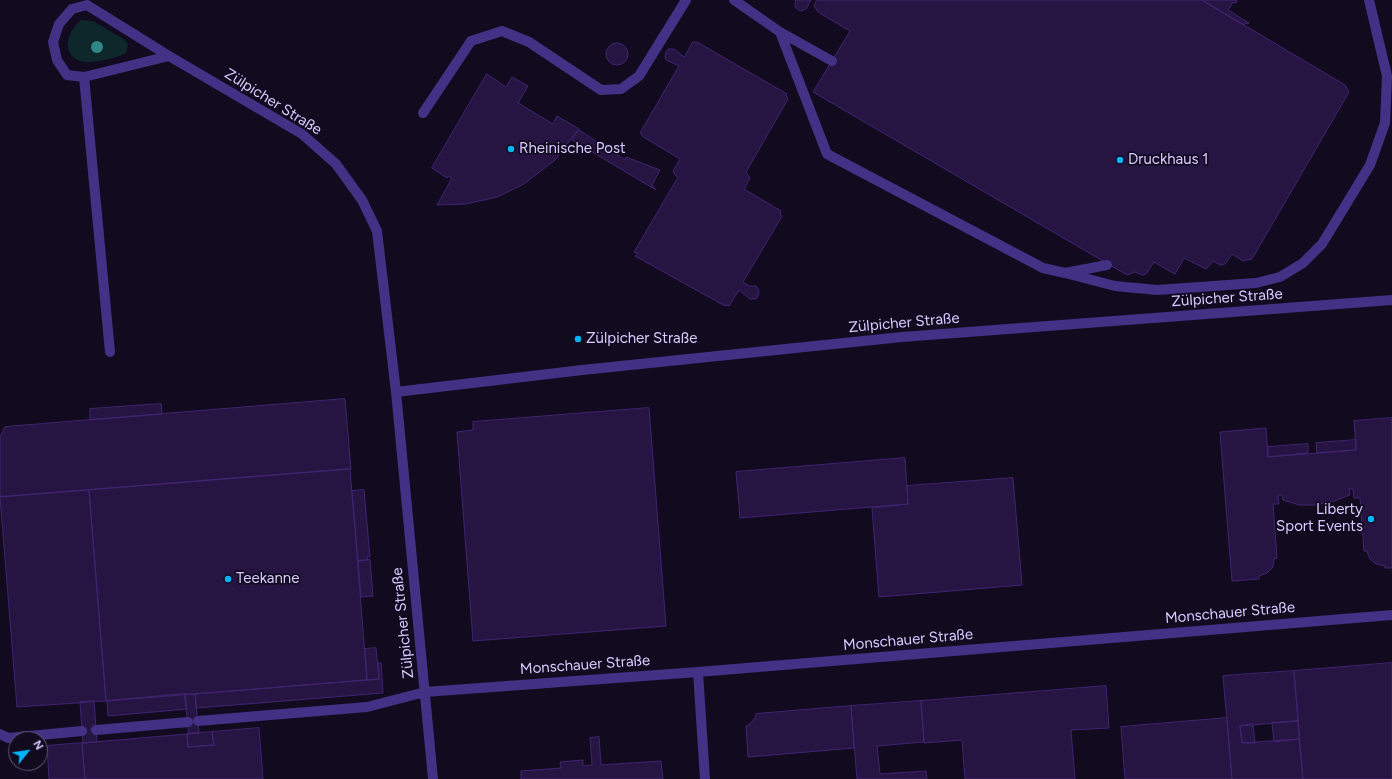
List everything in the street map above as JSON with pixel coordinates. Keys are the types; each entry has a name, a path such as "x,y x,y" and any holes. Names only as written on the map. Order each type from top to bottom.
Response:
{"street":[{"path":"423,113 471,41 502,31 529,42 601,90 621,89 639,76 686,0"},
{"path":"734,0 780,32 832,61"},
{"path":"780,32 827,154 1043,268 1115,286 1157,290 1256,283 1280,277 1303,263 1322,244 1370,165 1385,123 1387,76 1369,0"},
{"name":"Zülpicher Straße","path":"169,56 84,77 67,75 57,60 53,42 59,24 72,9 88,5 169,56 302,134 336,164 362,200 377,231 396,392 433,779"},
{"path":"84,77 110,352"},
{"path":"1065,273 1107,265"},
{"name":"Zülpicher Straße","path":"396,392 582,370 902,337 1392,300"},
{"name":"Monschauer Straße","path":"96,730 367,707 425,692 698,672 1392,615"},
{"path":"698,672 705,779"},
{"path":"0,734 8,738 82,731"}],"green space":[{"path":"81,20 93,21 125,40 128,44 126,53 93,62 84,62 76,59 71,55 68,44 72,31"}],"building":[{"path":"796,0 811,0 806,9 800,11 795,7"},
{"name":"Druckhaus 1","path":"817,0 1202,0 1345,85 1349,92 1252,259 1243,261 1232,254 1225,264 1220,265 1213,261 1206,269 1184,258 1175,274 1154,262 1146,274 1142,275 1135,272 1127,275 813,92 850,31 818,12 814,6"},
{"path":"1202,0 1237,0 1236,3 1233,2 1228,10 1249,23 1244,25"},
{"path":"693,42 697,42 787,94 788,99 746,172 750,178 744,189 781,211 780,215 782,216 743,282 749,286 756,286 759,294 756,299 750,299 739,290 729,306 725,306 635,256 638,253 634,252 678,177 673,171 680,159 642,136 640,133 679,66 666,60 666,52 668,49 674,49 684,57"},
{"path":"617,43 625,46 628,54 625,62 617,65 609,62 606,54 609,46"},
{"path":"487,74 506,87 512,77 528,86 518,103 553,124 557,116 579,129 555,160 524,184 497,197 466,204 437,205 452,178 448,176 447,178 432,168"},
{"path":"579,130 625,160 626,157 660,170 652,185 656,190 572,140"},
{"path":"345,399 351,469 0,497 0,437 5,427"},
{"path":"161,404 162,414 90,420 90,409"},
{"path":"649,408 666,626 473,641 457,432 473,430 473,422"},
{"path":"1392,418 1392,568 1385,568 1385,566 1376,564 1370,559 1367,551 1364,551 1360,498 1354,498 1353,489 1349,489 1350,495 1334,501 1316,505 1299,505 1283,500 1282,495 1278,495 1279,504 1273,504 1277,558 1274,559 1273,567 1267,573 1259,576 1259,579 1232,581 1220,432 1266,428 1268,457 1356,450 1354,421"},
{"path":"1356,440 1356,450 1317,453 1316,443"},
{"path":"1308,444 1308,453 1268,457 1268,447"},
{"path":"905,458 908,504 740,518 736,472"},
{"name":"Teekanne","path":"350,469 367,680 106,701 89,490"},
{"path":"1013,478 1022,585 879,597 872,508 908,504 907,486"},
{"path":"89,490 106,701 17,707 0,497"},
{"path":"364,490 370,557 367,557 368,560 358,561 352,491"},
{"path":"370,560 373,596 361,597 358,561"},
{"path":"376,648 379,679 367,680 365,649"},
{"path":"378,663 381,663 383,693 196,708 195,694 379,679"},
{"path":"1392,663 1392,779 1303,779 1294,671"},
{"path":"1294,671 1298,721 1240,726 1242,743 1299,739 1303,779 1232,779 1223,676"},
{"path":"1106,686 1109,728 1071,730 1075,779 965,779 962,740 924,743 921,701"},
{"path":"185,694 187,709 108,716 107,701"},
{"path":"185,694 195,694 199,733 189,734"},
{"path":"94,701 97,742 83,743 80,702"},
{"path":"921,701 924,742 877,746 880,774 926,771 927,779 857,779 851,706"},
{"path":"851,706 854,748 748,757 746,726 755,718 756,714"},
{"path":"1227,718 1232,779 1125,779 1121,727"},
{"path":"1298,721 1299,739 1274,742 1272,723"},
{"path":"1253,724 1255,743 1242,743 1240,726"},
{"path":"259,728 263,779 85,779 82,743 187,734 188,747 214,745 212,732"},
{"path":"212,732 214,745 188,747 187,734"},
{"path":"599,737 601,765 661,761 663,779 521,779 521,771 561,768 560,762 583,760 583,766 592,765 590,738"},
{"path":"82,743 85,779 49,779 48,746"}],"place":[{"name":"Rheinische Post","path":"511,149"},
{"name":"Druckhaus 1","path":"1120,160"},
{"name":"Zülpicher Straße","path":"578,339"},
{"name":"Liberty Sport Events","path":"1371,519"},
{"name":"Teekanne","path":"228,579"}]}
